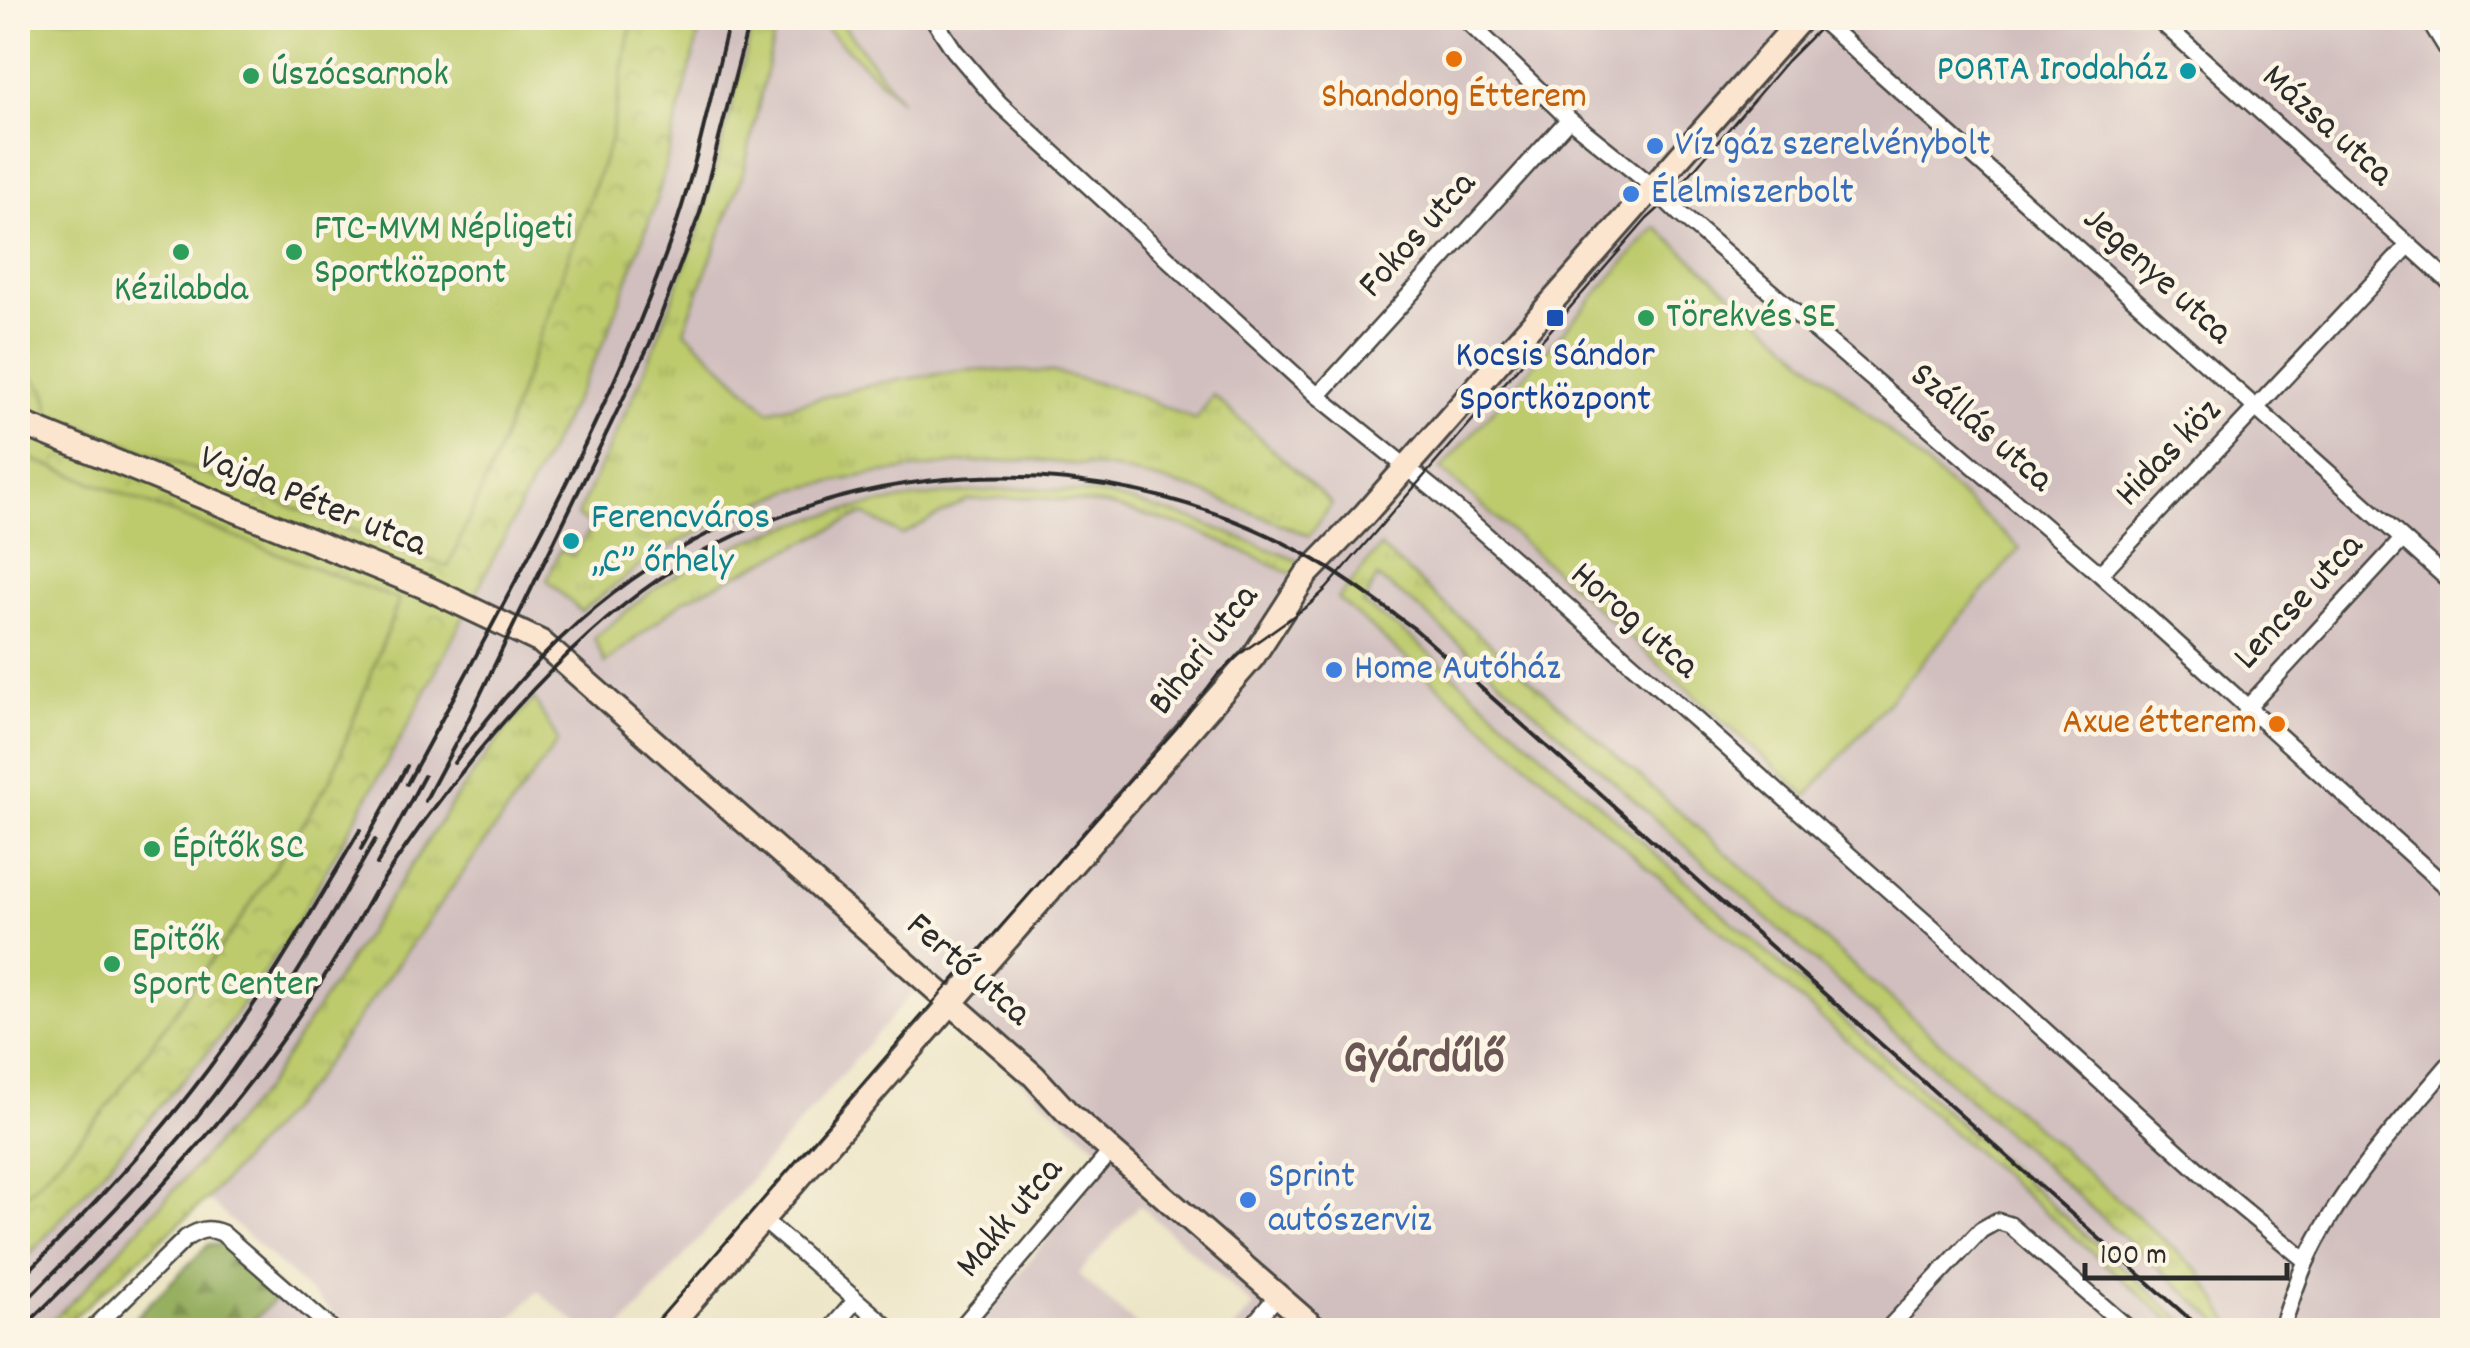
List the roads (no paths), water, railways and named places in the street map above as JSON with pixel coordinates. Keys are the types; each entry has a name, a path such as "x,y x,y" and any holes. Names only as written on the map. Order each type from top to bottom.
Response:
{"street":[{"name":"Horog utca","path":"933,18 999,104 1318,396 1406,466 1933,929 2220,1190 2306,1262"},
{"name":"Szállás utca","path":"1464,18 1569,119 1653,187 2100,574 2452,892"},
{"name":"Bihari utca","path":"666,1330 1253,657 1310,570 1802,18"},
{"name":"Jegenye utca","path":"1819,18 2452,583"},
{"name":"Mázsa utca","path":"2156,18 2452,284"},
{"path":"2428,18 2452,57"},
{"name":"Fokos utca","path":"1318,396 1569,119"},
{"name":"Hidas köz","path":"2100,574 2408,245"},
{"name":"Vajda Péter utca","path":"18,422 470,606 541,642 570,666"},
{"name":"Lencse utca","path":"2246,709 2402,540"},
{"name":"Fertő utca","path":"570,666 1316,1330"},
{"path":"2281,1330 2306,1262 2362,1170 2452,1062"},
{"name":"Makk utca","path":"959,1330 1112,1150"},
{"path":"762,1219 891,1330"},
{"path":"1887,1330 1981,1230 1997,1221 2010,1225 2130,1330"},
{"path":"92,1330 186,1238 204,1230 222,1233 332,1330"},
{"path":"1248,1330 1277,1296"},
{"path":"830,1330 856,1300"}],"tram line":[{"path":"650,1330 1176,729 1218,674 1326,589 1647,219 1830,18"}],"railway":[{"path":"407,784 548,519 614,383 687,189 730,18"},
{"path":"425,801 651,341 700,213 750,18"},
{"path":"368,903 458,777 565,657 642,591 717,545 797,511 881,488 967,478 1054,479 1140,492 1224,516 1303,553 1416,630 2202,1330"},
{"path":"454,763 514,688 578,623 650,567 734,521"},
{"path":"361,849 407,766"},
{"path":"377,864 424,776"},
{"path":"18,1282 130,1164 193,1089 260,994 360,830"},
{"path":"18,1309 196,1118 291,982 375,840"},
{"path":"21,1330 149,1200 240,1096 310,999 374,892"}],"place":[{"name":"Shandong Étterem","path":"1454,59"},
{"name":"PORTA Irodaház","path":"2188,71"},
{"name":"Úszócsarnok","path":"251,76"},
{"name":"Víz gáz szerelvénybolt","path":"1655,146"},
{"name":"Élelmiszerbolt","path":"1631,194"},
{"name":"Kézilabda","path":"181,252"},
{"name":"FTC-MVM Népligeti Sportközpont","path":"294,252"},
{"name":"Kocsis Sándor Sportközpont","path":"1555,318"},
{"name":"Törekvés SE","path":"1646,318"},
{"name":"Ferencváros „C” őrhely","path":"571,541"},
{"name":"Home Autóház","path":"1334,670"},
{"name":"Axue étterem","path":"2277,724"},
{"name":"Építők SC","path":"152,849"},
{"name":"Epitők Sport Center","path":"112,964"},
{"name":"Sprint autószerviz","path":"1248,1200"}],"district":[{"name":"Gyárdűlő","path":"1424,1061"}]}
